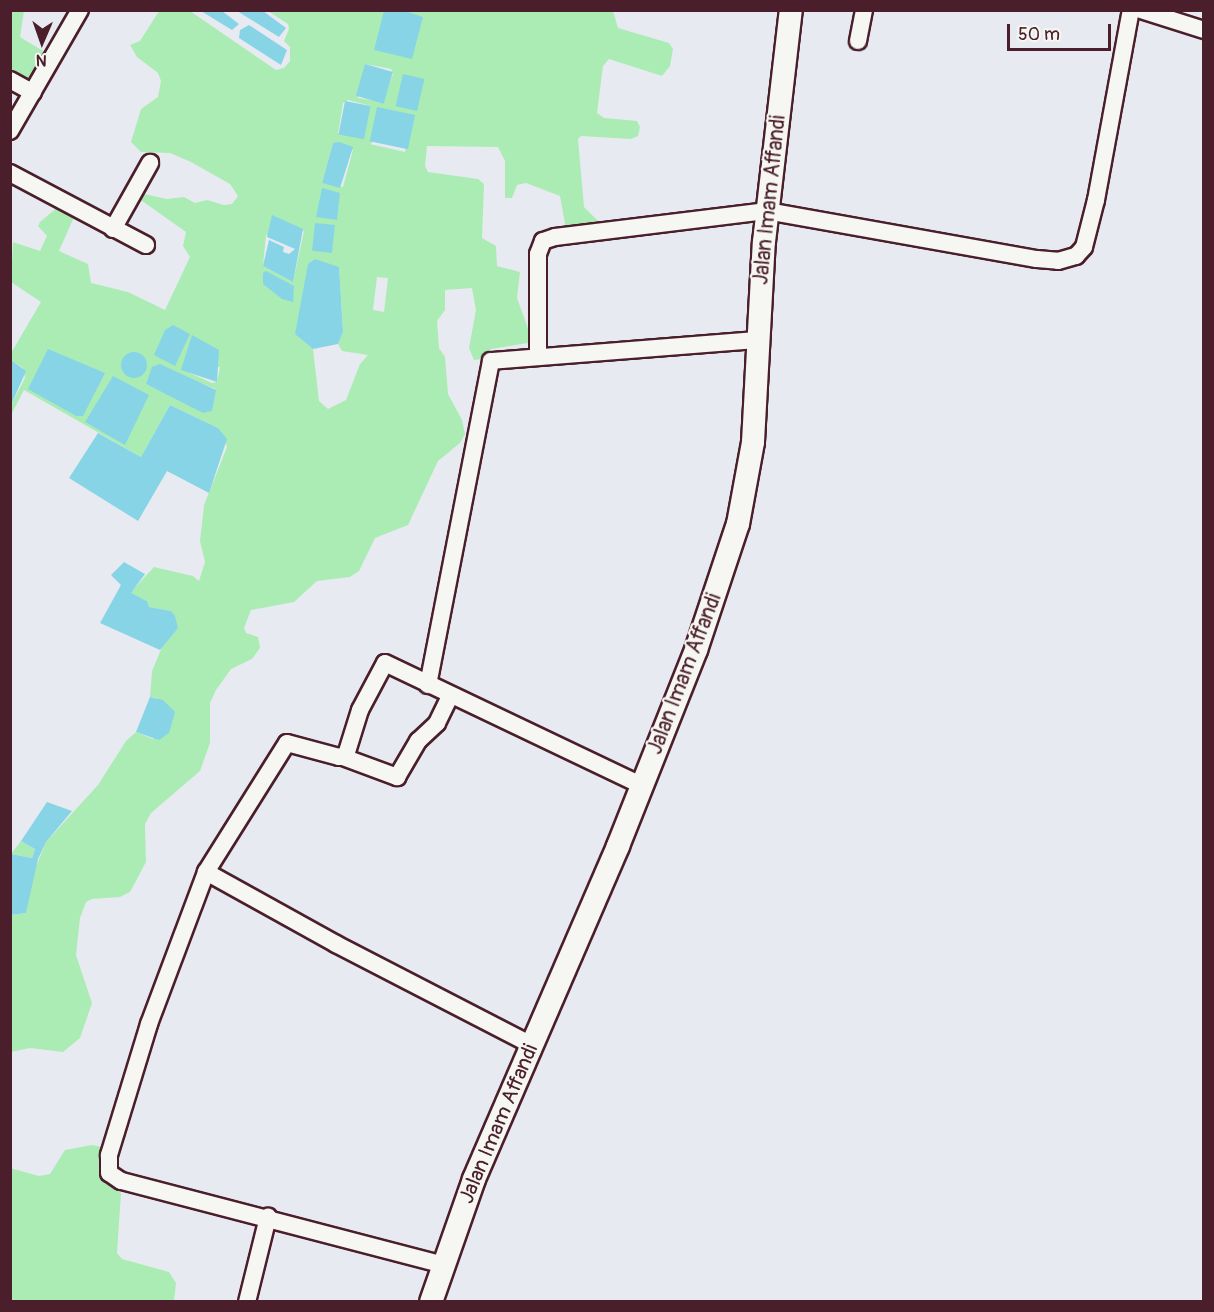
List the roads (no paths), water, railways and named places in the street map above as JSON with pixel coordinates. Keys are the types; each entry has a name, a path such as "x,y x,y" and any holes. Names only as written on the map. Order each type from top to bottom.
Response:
{"street":[{"path":"10,131 80,10"},
{"name":"Jalan Imam Affandi","path":"431,1302 474,1179 641,785 715,600 738,524 753,442 767,211 791,10"},
{"path":"858,41 864,10"},
{"path":"538,354 537,272 543,241 767,211 1037,259 1058,261 1076,256 1084,247 1096,200 1131,10"},
{"path":"1141,10 1203,30"},
{"path":"10,80 33,93"},
{"path":"113,229 150,163"},
{"path":"10,173 146,245"},
{"path":"428,685 490,363 538,354 758,340"},
{"path":"343,757 380,665 388,664 450,696 641,785"},
{"path":"444,1265 268,1217 121,1181 108,1169 149,1024 206,872 287,743 343,757 397,777 418,741 437,723 450,696"},
{"path":"206,872 336,944 532,1045"},
{"path":"247,1302 268,1217"}],"water":[{"path":"201,11 222,11 239,24 232,30"},
{"path":"237,11 263,11 286,28 279,37"},
{"path":"384,11 405,11 423,17 412,59 374,50"},
{"path":"249,25 287,50 281,65 239,38 240,30"},
{"path":"365,64 393,72 384,104 356,96"},
{"path":"403,74 424,79 417,111 396,106"},
{"path":"345,101 371,106 364,139 339,134"},
{"path":"377,107 415,115 408,149 370,141"},
{"path":"339,142 353,147 340,188 322,183 333,143"},
{"path":"322,188 340,193 337,220 316,217"},
{"path":"272,215 303,229 293,282 263,266 269,240 284,247 283,252 289,254 295,249 267,237"},
{"path":"315,223 335,225 332,253 312,251"},
{"path":"315,259 339,267 343,332 338,344 313,349 295,334 308,264"},
{"path":"266,271 294,286 293,302 282,299 263,284 263,273"},
{"path":"173,325 190,334 175,366 154,355 165,330"},
{"path":"192,335 219,350 217,382 181,370"},
{"path":"48,349 105,373 83,416 76,416 28,389"},
{"path":"134,352 143,356 147,365 143,374 134,378 125,374 121,365 125,356"},
{"path":"11,360 26,371 11,405"},
{"path":"160,364 216,390 212,411 203,413 146,384 152,367"},
{"path":"113,376 149,395 125,445 85,422"},
{"path":"170,405 218,428 227,439 209,493 167,471 138,521 69,478 98,433 141,457"},
{"path":"124,562 145,574 131,593 147,601 149,607 171,611 175,616 178,628 160,650 100,623 121,585 111,575"},
{"path":"150,697 163,700 175,712 169,733 159,740 136,732"},
{"path":"47,802 72,811 46,842 38,859 26,913 11,915 11,854 32,858 35,849 21,841"}]}
